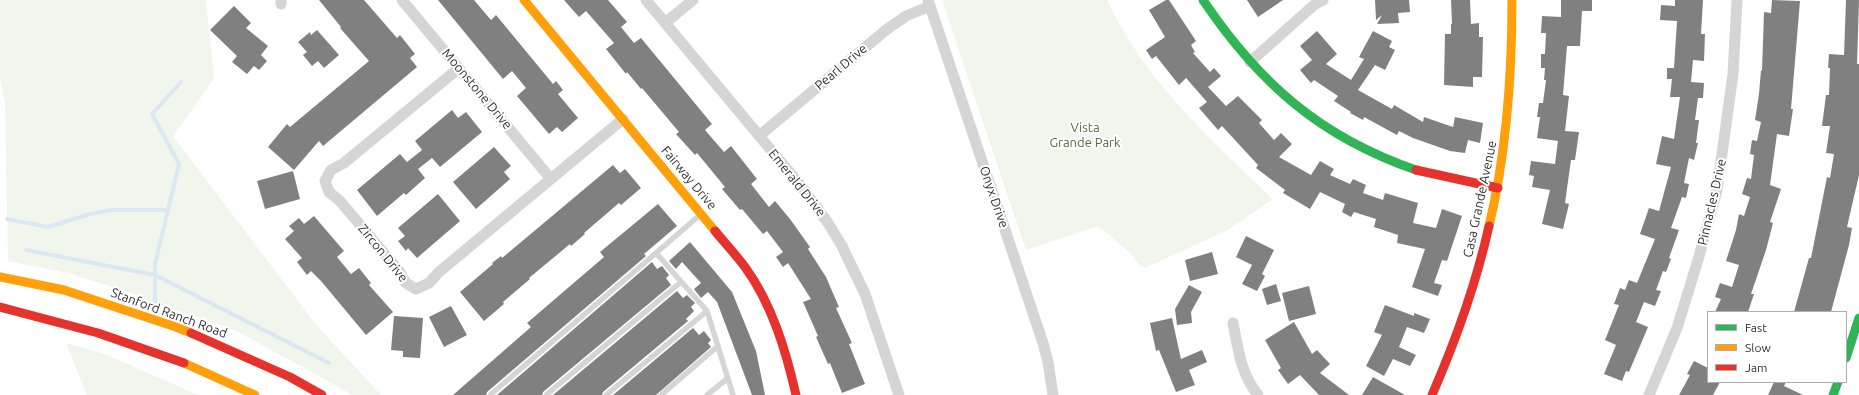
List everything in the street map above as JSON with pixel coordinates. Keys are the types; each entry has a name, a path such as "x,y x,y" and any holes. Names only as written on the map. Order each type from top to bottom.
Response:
{"street":[{"name":"Moonstone Drive","path":"402,0 551,179"},
{"name":"Fairway Drive","path":"524,0 745,267 767,305 785,349 796,395"},
{"name":"Emerald Drive","path":"646,0 815,204 842,246 865,294 899,395"},
{"path":"665,23 692,0"},
{"path":"1203,0 1230,40 1272,87 1301,111 1324,127 1382,158 1415,170 1498,188"},
{"path":"1250,62 1314,5 1323,0"},
{"name":"Casa Grande Avenue","path":"1432,395 1472,290 1498,188 1506,139 1511,86 1513,34 1512,0"},
{"name":"Pinnacles Drive","path":"1649,395 1677,328 1698,260 1717,190 1733,74 1738,0"},
{"name":"Pearl Drive","path":"759,136 886,30 906,16 929,3"},
{"name":"Onyx Drive","path":"929,3 1043,344 1050,368 1053,395"},
{"name":"Zircon Drive","path":"459,68 344,163 331,170 325,181 330,192 360,224 399,271 406,283 416,289 429,283 439,272 623,119"},
{"name":"Stanford Ranch Road","path":"0,277 64,290 176,328 283,374 322,395"},
{"path":"0,307 54,320 116,338 219,377 255,395"},
{"path":"1847,355 1859,318"},
{"path":"1233,323 1244,370 1248,381 1258,395"},
{"path":"1833,395 1838,383"}],"lane":[{"path":"490,395 702,214"},
{"path":"656,253 707,311 733,395"},
{"path":"546,395 681,282"},
{"path":"606,395 707,311"},
{"path":"661,395 718,346"},
{"path":"707,395 728,378"}],"green space":[{"path":"0,0 206,0 214,79 173,136 317,326 381,395 353,395 233,329 155,303 125,291 68,273 8,261 5,102 0,77"},
{"name":"Vista Grande Park","path":"942,0 1107,0 1122,29 1159,82 1203,131 1273,199 1228,230 1145,268 1140,265 1127,250 1098,226 1026,250"},
{"path":"66,343 105,354 198,395 87,395"}],"building":[{"path":"319,0 364,0 397,38 400,35 415,54 410,58 417,67 323,146 319,141 294,170 268,147 287,124 290,127 369,61 340,28 341,27"},
{"path":"438,0 474,0 491,20 496,15 553,84 556,81 563,90 558,94 578,118 562,132 557,127 549,134 517,96 526,88 512,71 503,79"},
{"path":"564,0 608,0 627,22 621,27 634,43 641,38 712,124 705,130 724,152 731,146 757,179 751,184 769,207 775,201 790,219 810,247 808,249 826,277 839,307 836,308 852,343 849,344 865,384 842,393 830,363 828,364 816,337 818,336 803,302 811,299 788,263 783,267 776,257 783,252 767,231 763,234 742,209 740,210 722,189 725,187 697,153 695,155 676,134 679,132 642,88 641,89 627,72 626,74 606,49 614,43 586,11 579,17"},
{"path":"1166,0 1169,0 1196,41 1191,45 1195,52 1193,53 1210,72 1214,68 1221,76 1208,87 1226,106 1238,96 1262,120 1259,123 1274,140 1281,133 1292,144 1279,157 1311,175 1320,161 1334,169 1330,175 1350,184 1353,179 1366,185 1363,193 1383,200 1385,193 1418,203 1413,223 1436,228 1442,209 1462,216 1447,261 1442,260 1434,283 1442,285 1438,296 1412,287 1425,249 1397,243 1398,235 1374,227 1376,219 1354,212 1351,217 1342,212 1345,204 1320,192 1310,209 1283,193 1285,190 1256,168 1258,165 1222,126 1218,130 1199,108 1207,102 1186,78 1179,85 1156,56 1152,59 1146,50 1165,37 1149,10"},
{"path":"1247,0 1283,0 1258,17"},
{"path":"1375,0 1409,0 1410,12 1398,13 1399,23 1377,24 1382,15 1376,20"},
{"path":"1451,0 1470,0 1471,24 1479,23 1479,37 1483,37 1482,77 1473,77 1473,87 1444,85 1445,34 1451,34"},
{"path":"1561,0 1592,0 1592,11 1582,11 1580,46 1567,46 1563,95 1569,96 1565,131 1579,132 1575,160 1571,160 1565,203 1569,204 1563,229 1542,224 1550,190 1532,187 1534,176 1529,175 1531,161 1555,164 1558,141 1537,138 1540,117 1537,117 1539,103 1543,103 1546,80 1544,80 1545,68 1541,68 1541,54 1545,54 1546,33 1541,33 1542,16 1561,17"},
{"path":"1675,0 1703,0 1701,34 1705,34 1704,61 1693,60 1691,82 1704,83 1703,98 1698,98 1695,120 1699,120 1696,143 1698,143 1694,160 1689,158 1684,183 1689,184 1686,198 1682,197 1671,228 1679,230 1669,258 1671,259 1666,272 1663,271 1656,290 1661,291 1655,306 1644,302 1636,322 1648,327 1629,372 1626,371 1622,381 1604,374 1616,345 1605,340 1619,305 1614,304 1620,288 1625,290 1629,280 1637,283 1655,239 1640,234 1649,208 1659,211 1671,167 1656,164 1662,136 1674,139 1680,97 1670,97 1672,79 1667,79 1667,68 1674,68 1677,21 1660,20 1661,5 1675,6"},
{"path":"1772,0 1800,1 1791,109 1793,109 1789,136 1777,134 1770,185 1781,189 1770,222 1773,223 1766,250 1751,294 1754,294 1748,311 1715,311 1721,299 1715,297 1720,283 1732,287 1739,265 1726,261 1736,230 1739,214 1744,216 1750,197 1742,194 1747,178 1751,179 1754,155 1750,154 1752,140 1757,141 1761,122 1755,120 1761,70 1762,71 1764,12 1771,13"},
{"path":"1846,0 1859,0 1857,64 1859,64 1859,175 1847,227 1852,228 1849,245 1831,311 1794,311 1809,258 1811,258 1827,177 1830,178 1834,154 1826,153 1830,126 1822,126 1826,95 1829,95 1829,54 1844,55"},
{"path":"234,6 251,23 246,28 268,46 261,55 267,61 259,70 254,66 247,74 232,62 237,56 210,30"},
{"path":"317,30 339,55 324,68 318,61 312,66 303,55 307,52 298,42 310,32 311,35"},
{"path":"1317,31 1337,54 1326,64 1351,80 1364,59 1359,57 1373,31 1392,41 1389,47 1395,50 1385,70 1375,65 1358,90 1392,109 1394,105 1423,122 1424,117 1453,127 1455,117 1483,123 1480,143 1468,140 1465,153 1450,151 1413,138 1399,131 1397,135 1364,117 1363,120 1350,113 1351,112 1334,101 1338,96 1314,80 1311,83 1300,70 1312,60 1300,46"},
{"path":"452,110 458,118 466,112 482,132 440,167 432,158 418,169 425,178 406,195 404,193 377,216 357,190 400,154 407,162 422,150 415,141"},
{"path":"494,147 511,166 504,172 510,179 476,209 453,182"},
{"path":"613,165 620,173 625,169 641,188 621,205 619,203 571,246 570,244 529,278 530,279 503,302 504,304 484,321 460,292 493,264 492,263 501,256 502,258"},
{"path":"293,171 300,199 265,209 257,181"},
{"path":"438,194 460,221 417,258 408,248 406,251 398,241 405,236 398,228"},
{"path":"658,204 677,226 644,254 646,256 487,392 486,395 453,395 531,327 527,323 604,257 600,252"},
{"path":"314,216 344,251 337,257 351,274 359,268 371,283 369,285 393,312 366,335 321,281 311,271 307,275 297,262 302,258 285,239 294,231 289,226 299,218 304,224"},
{"path":"1246,236 1274,250 1262,274 1265,276 1257,291 1242,284 1252,265 1236,257"},
{"path":"690,242 732,292 756,351 765,395 752,395 717,302 708,292 701,298 694,289 701,283 682,262 676,269 669,261"},
{"path":"1212,252 1218,274 1190,281 1185,260"},
{"path":"652,262 657,269 662,266 669,275 666,278 671,285 543,392 542,395 497,395"},
{"path":"1276,284 1281,301 1267,305 1262,289"},
{"path":"1189,285 1202,292 1191,312 1192,323 1177,325 1175,309"},
{"path":"1309,286 1316,314 1289,321 1282,293"},
{"path":"677,291 683,298 687,295 695,303 691,307 694,311 686,319 688,321 603,392 602,395 553,395"},
{"path":"1385,305 1414,316 1414,313 1430,319 1424,333 1407,327 1399,347 1416,355 1410,366 1393,359 1384,376 1366,366 1382,335 1374,332"},
{"path":"451,306 467,335 444,347 429,317"},
{"path":"394,316 423,318 420,358 403,357 403,351 391,350"},
{"path":"1172,318 1181,359 1202,350 1207,362 1189,370 1195,385 1176,392 1159,350 1156,351 1150,323"},
{"path":"1294,322 1312,354 1317,350 1330,364 1320,373 1349,395 1319,395 1300,375 1288,384 1278,370 1281,368 1265,340"},
{"path":"693,328 699,335 704,331 711,340 708,343 711,347 656,395 613,395"},
{"path":"1694,361 1707,368 1707,383 1719,383 1713,395 1679,395 1690,375 1687,374"},
{"path":"1373,377 1405,395 1362,395"},
{"path":"1774,383 1786,383 1784,386 1803,395 1768,395"}],"waterway":[{"path":"155,303 155,264 179,164 152,114 181,82"},
{"path":"7,219 48,227 90,214 113,210 168,210"},
{"path":"26,250 155,275 329,363"}],"traffic: fast":[{"path":"1203,0 1224,30 1246,57 1294,104 1321,124 1350,141 1382,157 1416,170"},
{"path":"1847,355 1859,318"},
{"path":"1833,395 1838,383"}],"traffic: slow":[{"path":"524,0 715,231"},
{"path":"1489,226 1500,170 1507,113 1511,57 1512,0"},
{"path":"0,277 64,290 191,333"},
{"path":"184,363 255,395"}],"traffic: jam":[{"path":"1416,170 1498,188"},
{"path":"1432,395 1465,312 1489,226"},
{"path":"715,231 745,267 763,296 783,345 796,395"},
{"path":"0,307 98,333 184,363"},
{"path":"191,333 290,377 322,395"}]}
